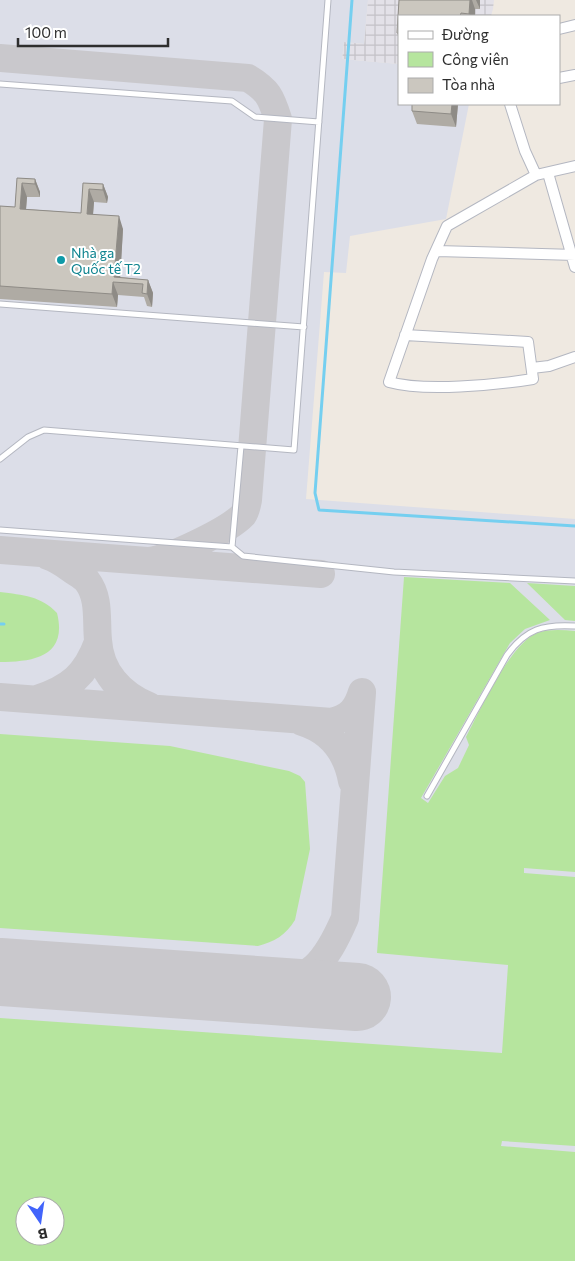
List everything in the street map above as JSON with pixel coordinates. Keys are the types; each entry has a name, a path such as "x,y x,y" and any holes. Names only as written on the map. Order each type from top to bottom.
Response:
{"street":[{"path":"560,29 575,26"},
{"path":"560,78 575,74"},
{"path":"510,105 525,151 536,175"},
{"path":"405,336 528,342 532,379 512,382 416,387 402,386 389,382 405,336 432,259 447,226 536,175 575,166"},
{"path":"548,172 574,255 575,267"},
{"path":"437,251 574,255"},
{"path":"532,368 549,366 575,357"}],"lane":[{"path":"0,459 28,437 44,430 294,450 328,0"},
{"path":"0,84 232,101 255,117 319,122"},
{"path":"0,304 304,327"},
{"path":"232,547 241,446"},
{"path":"0,530 232,547 243,556 394,572 575,581"},
{"path":"427,796 507,655 518,640 532,631 548,627 575,626"}],"shaded area":[{"path":"0,0 368,0 364,44 344,42 342,59 398,64 398,105 469,105 446,219 350,236 346,273 324,272 306,499 575,519 575,1261 0,1261"},
{"path":"368,0 494,0 491,15 398,15 398,64 342,59 344,42 364,44"}],"green space":[{"path":"404,577 510,583 550,620 525,629 510,643 421,798 428,803 445,776 458,768 469,745 466,737 496,680 516,651 526,640 537,633 551,630 575,631 575,872 524,868 524,873 575,877 575,1146 502,1141 501,1146 575,1152 575,1261 0,1261 0,1018 502,1053 508,965 377,953"},
{"path":"527,583 575,586 575,621 565,620"},
{"path":"0,592 24,595 38,600 51,607 57,613 59,628 57,639 52,648 45,654 24,661 0,662"},
{"path":"0,734 170,746 289,771 300,776 305,782 310,849 295,920 288,930 279,937 258,946 0,928"}],"building":[{"path":"399,0 470,0 469,14 398,15"},
{"path":"412,105 452,105 451,114 412,111"},
{"name":"Nhà ga Quốc tế T2","path":"17,178 35,179 35,184 22,183 20,209 81,213 83,183 103,184 103,190 89,189 87,214 119,216 114,277 148,280 147,294 142,293 143,284 113,282 112,294 0,286 0,206 15,207"}],"waterway":[{"path":"352,0 315,493 319,510 575,526"}],"taxiway":[{"path":"0,58 248,78 260,86 268,95 278,119 246,508 243,515 236,521 212,536 184,550 149,561"},
{"path":"0,550 321,574"},
{"path":"48,556 63,563 87,581 96,602 98,640 103,662 121,689 149,706"},
{"path":"37,699 59,690 75,679 88,663 98,642"},
{"path":"0,697 332,722 344,718 352,712 362,692"},
{"path":"261,990 293,981 315,967 331,947 345,918 362,693"},
{"path":"302,722 321,731 336,744 346,761 352,781"}],"runway":[{"path":"0,972 357,997"}],"place":[{"name":"Nhà ga Quốc tế T2","path":"61,260"}]}
